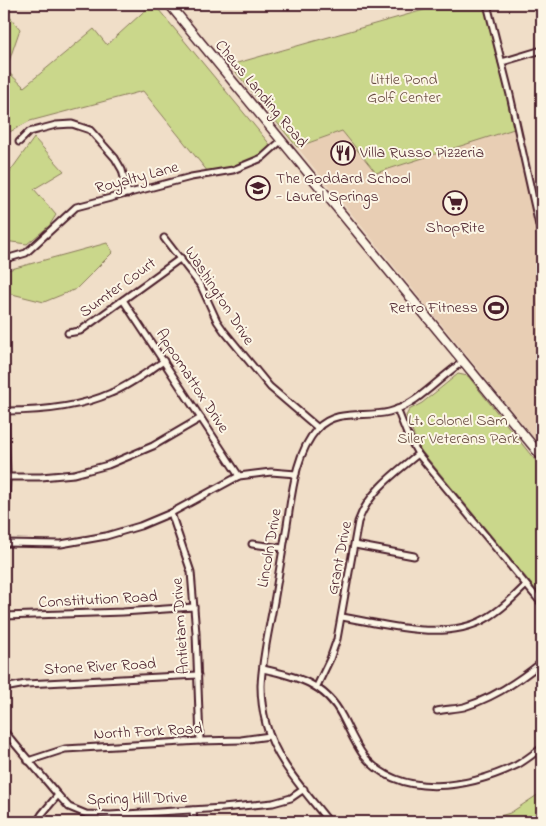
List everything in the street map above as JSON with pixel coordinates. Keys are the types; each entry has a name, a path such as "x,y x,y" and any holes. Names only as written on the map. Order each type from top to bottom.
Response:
{"main road":[{"name":"Chews Landing Road","path":"169,4 542,457"}],"street":[{"path":"487,4 542,239"},
{"path":"502,62 542,50"},
{"path":"19,142 28,132 56,125 72,124 90,130 122,170 128,194"},
{"name":"Royalty Lane","path":"9,258 26,253 76,207 191,176 233,170 262,158 282,140"},
{"name":"Washington Drive","path":"164,238 201,286 224,332 270,387 318,428"},
{"name":"Sumter Court","path":"68,333 80,331 181,258"},
{"name":"Appomattox Drive","path":"123,300 239,476"},
{"path":"6,411 38,410 92,401 114,393 164,361"},
{"name":"Lincoln Drive","path":"329,822 285,766 270,736 266,725 261,686 296,474 306,446 318,428 336,417 348,414 389,412 420,396 464,361"},
{"path":"4,377 7,477 4,544 61,544 123,531 171,513 239,476 271,472 296,474"},
{"path":"397,408 407,434 418,454 542,604"},
{"path":"7,477 41,477 74,474 108,465 153,446 200,418"},
{"name":"Grant Drive","path":"317,686 337,639 360,516 370,498 380,486 418,454"},
{"name":"Antietam Drive","path":"171,513 191,572 198,675 200,741"},
{"path":"252,544 283,548"},
{"path":"355,545 414,556"},
{"path":"342,617 400,627 436,630 463,628 485,619 526,585"},
{"name":"Constitution Road","path":"4,616 123,612 194,607"},
{"path":"437,711 464,707 494,695 521,679 542,662"},
{"path":"263,669 317,686 331,699 342,714 364,756 378,770 408,784 426,786 473,780 496,774 518,764 542,748"},
{"name":"Stone River Road","path":"4,688 44,683 198,675"},
{"name":"Spring Hill Drive","path":"4,731 69,807 86,814 193,810 273,803 291,798 304,789"},
{"name":"North Fork Road","path":"28,761 65,749 240,740 270,736"},
{"path":"37,822 58,795"},
{"path":"193,810 194,822"}],"shaded area":[{"path":"517,128 542,245 542,451 535,439 297,147 342,131 376,173"}],"green space":[{"path":"154,4 272,147 251,164 208,172 143,91 30,121 4,135 4,10 20,29 6,70 24,87 94,29 107,45"},
{"name":"Little Pond Golf Center","path":"445,4 487,4 517,128 376,173 342,131 297,147 230,65"},
{"path":"34,138 64,171 34,189 56,215 49,226 27,244 4,241 4,180"},
{"path":"107,243 113,252 76,289 44,302 4,292 4,271"},
{"name":"Lt. Colonel Sam Siler Veterans Park","path":"458,374 468,376 542,469 542,586 537,591 419,448 406,416 409,410 422,403"},
{"path":"542,792 542,822 480,822 510,813"}],"place":[{"name":"Villa Russo Pizzeria","path":"343,153"},
{"name":"The Goddard School - Laurel Springs","path":"258,188"},
{"name":"ShopRite","path":"455,203"},
{"name":"Retro Fitness","path":"496,308"}]}
